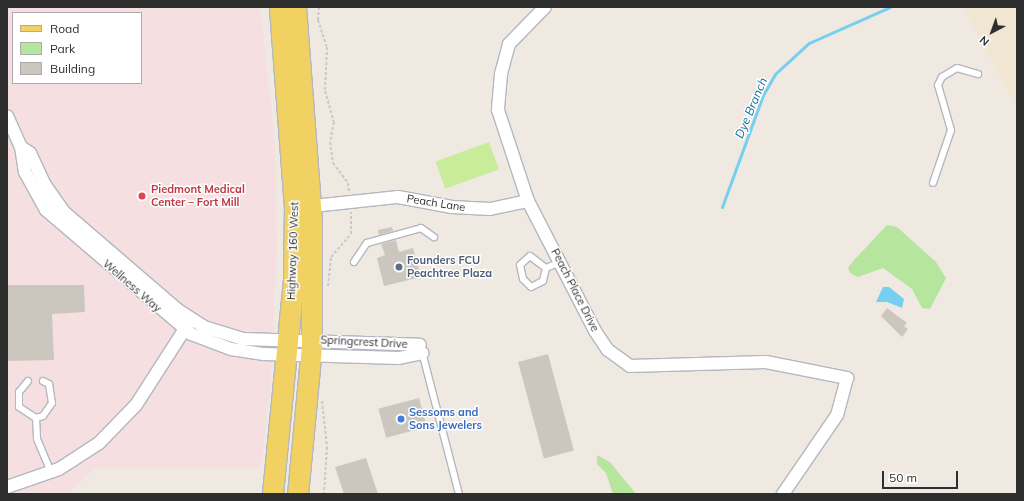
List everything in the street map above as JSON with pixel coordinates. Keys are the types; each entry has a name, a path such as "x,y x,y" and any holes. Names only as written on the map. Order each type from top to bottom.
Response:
{"main road":[{"name":"Highway 160 West","path":"280,7 303,207"},
{"name":"Highway 160 West","path":"296,7 303,207 299,347 298,494"},
{"name":"Highway 160 West","path":"273,494 299,347"}],"street":[{"name":"Peach Place Drive","path":"545,7 509,44 501,74 498,110 528,201 561,262 595,331 618,360 630,366 766,362 847,378 837,415 783,494"},
{"name":"Wellness Way","path":"7,116 21,147 21,159 30,183 46,210 77,230 152,287 188,325"},
{"name":"Wellness Way","path":"21,147 30,152 45,185 77,230 100,258 188,325 227,336 299,347"},
{"name":"Peach Lane","path":"303,207 350,205 398,197 452,207 490,209 528,201"},
{"path":"7,487 51,472 74,461 112,431 147,389 188,325"},
{"name":"Springcrest Drive","path":"299,347 421,349"}],"lane":[{"path":"933,183 951,130 938,85 942,77 957,68 978,74"},
{"path":"30,183 37,185 50,204 64,212"},
{"path":"354,262 367,243 422,228 434,237"},
{"path":"530,256 546,268 543,281 531,287 524,279 520,265 530,256"},
{"path":"100,258 113,260 152,287"},
{"path":"546,268 561,262"},
{"name":"Springcrest Drive","path":"421,349 459,494"},
{"path":"28,381 19,392 19,407 36,418 43,416 52,403 49,384 43,381"},
{"path":"36,418 40,451 51,472"}],"path":[{"path":"319,7 318,20 327,47 325,91 334,122 330,142 333,163 348,183 351,234 331,257 328,290"},
{"path":"322,397 326,447 324,494"}],"shaded area":[{"name":"Piedmont Medical Center – Fort Mill","path":"7,7 260,7 275,141 277,252 270,389 261,468 95,468 68,494 7,494"},
{"path":"963,7 1017,7 1017,108"}],"green space":[{"path":"489,142 499,169 445,189 435,161"},
{"path":"887,225 897,227 936,262 946,278 930,309 922,308 912,289 883,268 858,277 850,273 848,268"},
{"path":"597,455 610,462 636,494 613,494 606,473 597,464"}],"water":[{"path":"883,287 889,287 904,299 902,308 887,302 876,302"}],"building":[{"path":"392,227 393,231 379,235 378,230"},
{"name":"Founders FCU Peachtree Plaza","path":"396,240 399,252 413,248 421,277 384,286 377,258 385,255 381,244"},
{"path":"7,285 84,285 85,312 52,314 54,360 7,361"},
{"path":"887,308 907,323 904,326 908,329 902,337 881,316"},
{"path":"548,354 574,451 544,459 518,362"},
{"path":"419,398 427,427 386,438 378,409"},
{"path":"366,458 378,494 344,494 335,467"}],"waterway":[{"name":"Dye Branch","path":"722,207 763,95 775,74 809,43 890,7"}],"place":[{"name":"Piedmont Medical Center – Fort Mill","path":"142,196"},
{"name":"Founders FCU Peachtree Plaza","path":"399,267"},
{"name":"Sessoms and Sons Jewelers","path":"401,419"}]}
